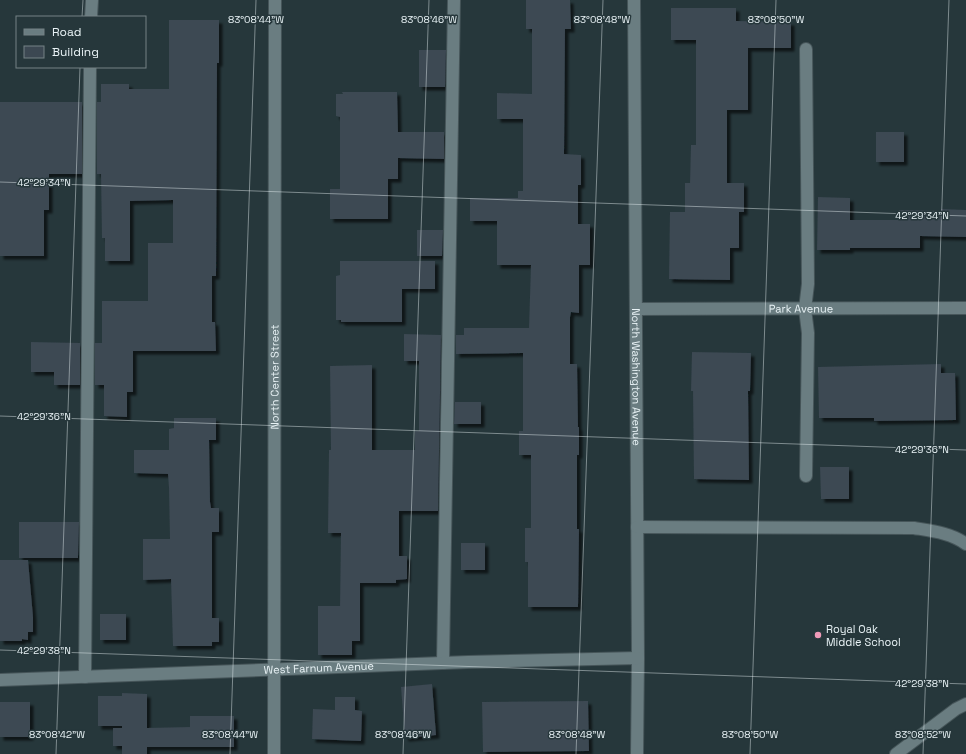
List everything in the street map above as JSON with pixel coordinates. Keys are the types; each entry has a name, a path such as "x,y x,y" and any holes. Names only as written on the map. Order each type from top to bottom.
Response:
{"street":[{"path":"91,16 92,0"},
{"name":"North Center Street","path":"274,754 275,0"},
{"path":"443,663 454,0"},
{"name":"North Washington Avenue","path":"634,0 638,658 637,754"},
{"path":"806,49 808,284 805,309 808,333 806,476"},
{"path":"85,678 90,68"},
{"name":"Park Avenue","path":"636,309 966,308"},
{"path":"637,527 914,528 940,532 959,539 966,544"},
{"name":"West Farnum Avenue","path":"0,680 85,678 443,663 638,658"},
{"path":"896,754 956,709 966,704"}],"building":[{"path":"526,0 570,0 571,29 565,29 564,154 581,155 581,185 578,185 578,224 590,224 590,265 579,265 579,313 571,312 570,317 570,364 577,364 579,427 579,455 577,455 577,529 579,529 578,607 528,607 528,562 525,562 525,528 531,528 531,455 519,455 519,431 523,431 523,353 456,354 456,335 464,335 464,328 529,328 531,265 497,265 497,221 470,221 470,198 518,198 518,191 523,191 523,119 497,119 497,93 532,94 532,29 526,29"},
{"path":"671,8 736,8 736,21 791,22 791,48 748,48 748,110 727,110 727,183 744,183 744,212 739,212 739,248 730,248 730,280 669,279 670,212 685,212 685,183 690,183 691,145 696,145 696,40 671,40"},
{"path":"169,20 219,20 219,63 217,63 216,276 212,276 212,322 215,322 216,351 133,351 133,392 127,392 127,417 104,416 104,385 95,385 95,343 102,343 102,301 148,301 148,243 173,243 173,200 130,201 130,261 105,261 105,238 102,238 101,174 97,174 97,102 101,102 101,84 129,84 129,89 169,89"},
{"path":"419,50 446,50 445,87 419,87"},
{"path":"342,92 397,92 398,132 444,132 444,159 398,158 398,179 388,179 388,219 330,219 330,189 340,189 340,117 336,116 336,94 343,94"},
{"path":"0,102 82,102 82,174 49,174 49,210 44,210 44,256 0,256"},
{"path":"876,132 904,132 904,162 876,162"},
{"path":"818,197 850,198 850,220 899,220 899,210 966,210 966,237 920,236 920,248 850,248 850,250 817,250"},
{"path":"417,230 443,230 442,256 417,256"},
{"path":"340,261 435,261 435,289 402,289 402,322 341,322 341,320 336,320 336,276 340,275"},
{"path":"404,334 441,335 438,511 399,511 399,556 407,556 407,579 396,580 396,583 360,583 360,641 352,641 352,655 318,655 318,606 340,606 341,533 328,533 329,450 331,450 330,366 372,365 372,450 415,450 415,431 419,431 419,361 404,361"},
{"path":"31,342 80,343 80,385 54,385 54,372 31,372"},
{"path":"692,352 751,353 750,391 748,391 749,480 694,479 693,391 691,391"},
{"path":"941,364 941,373 955,373 956,420 874,421 874,418 819,418 818,367"},
{"path":"455,402 481,402 481,424 454,424"},
{"path":"174,418 216,418 216,440 209,440 210,502 211,508 219,508 219,532 212,532 212,618 219,618 219,642 212,642 212,646 173,646 171,579 143,580 143,539 170,539 169,488 168,474 134,473 134,450 169,450 169,429 174,428"},
{"path":"820,467 849,467 849,499 821,499"},
{"path":"19,522 79,522 78,558 19,558"},
{"path":"461,543 485,543 485,570 461,570"},
{"path":"0,560 28,560 33,632 28,632 28,640 22,639 22,641 0,641"},
{"path":"100,614 126,614 126,640 100,640"},
{"path":"432,684 436,735 405,738 401,687"},
{"path":"122,693 147,694 147,728 190,727 190,716 234,716 234,747 147,747 147,754 122,754 122,746 113,746 113,728 122,728 122,726 98,726 98,696 122,696"},
{"path":"335,697 355,697 355,710 362,711 361,741 312,739 313,709 335,710"},
{"path":"588,701 589,751 483,752 482,702"},
{"path":"0,702 30,702 30,737 0,737"}],"place":[{"name":"Royal Oak Middle School","path":"818,635"}]}
